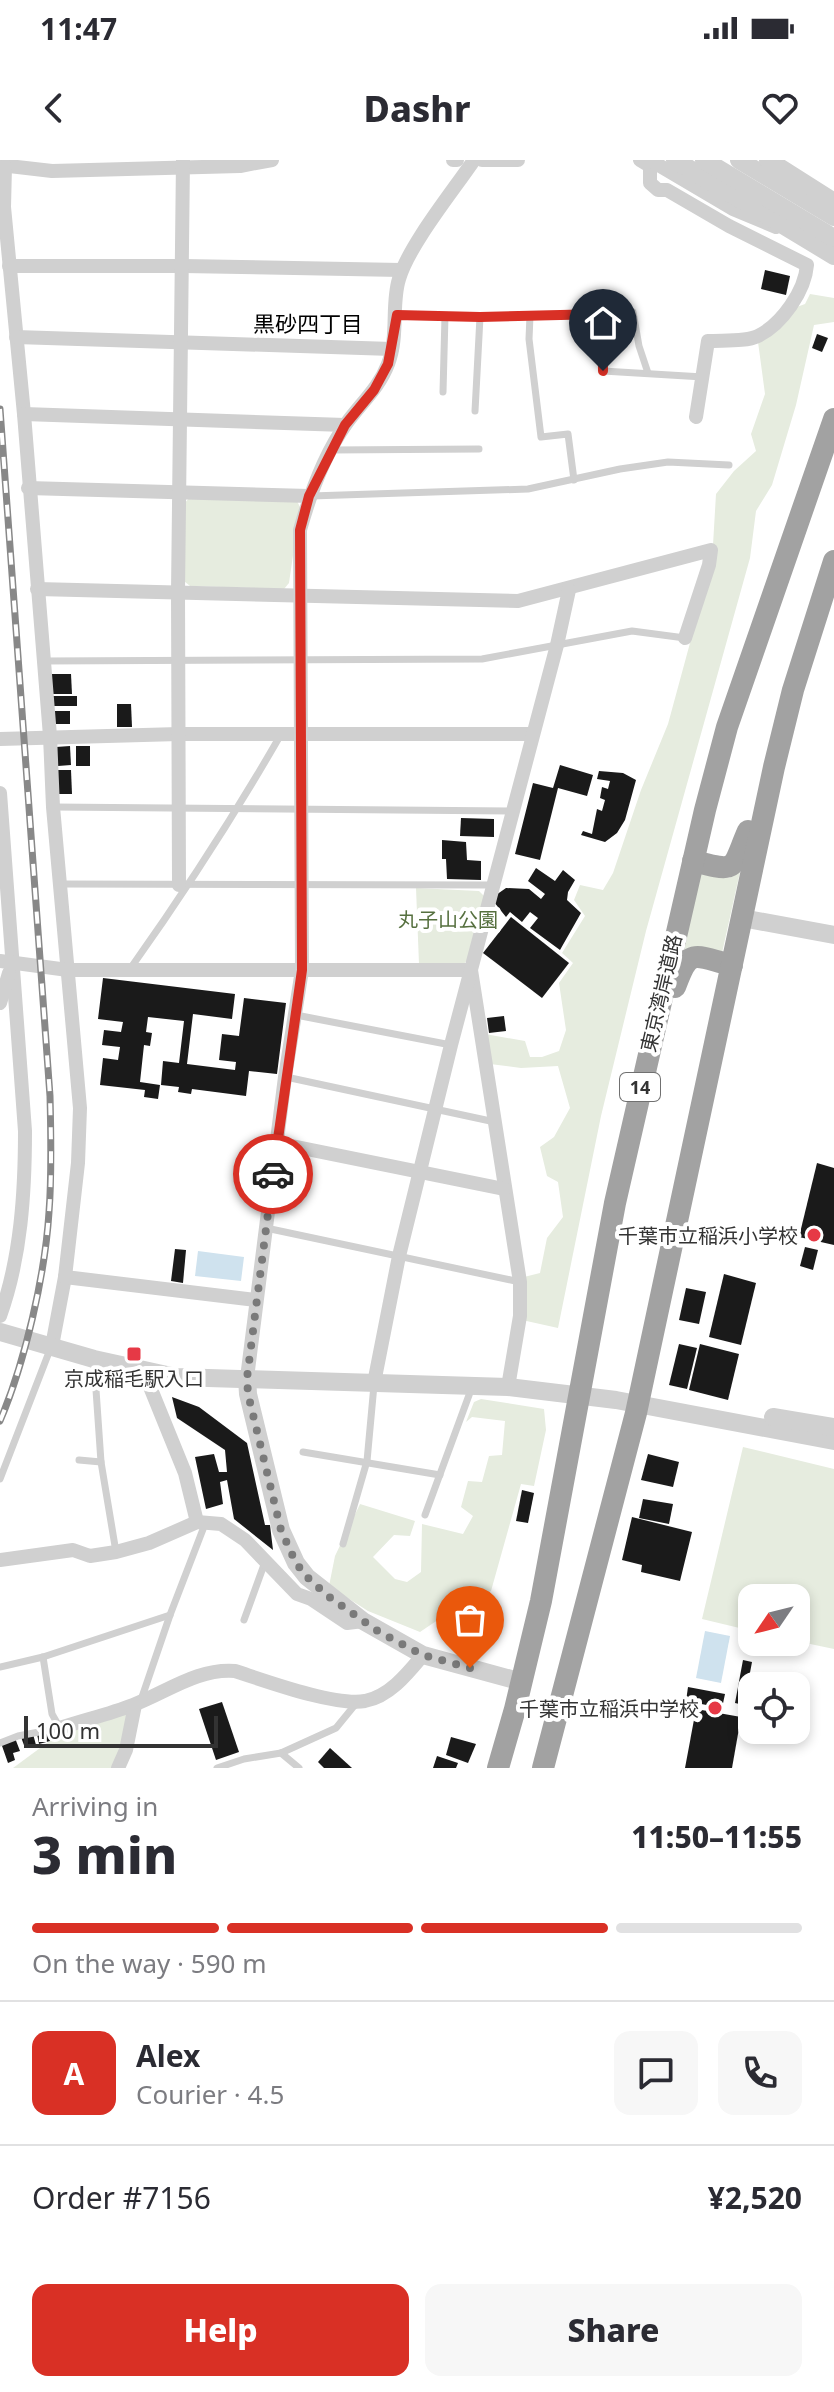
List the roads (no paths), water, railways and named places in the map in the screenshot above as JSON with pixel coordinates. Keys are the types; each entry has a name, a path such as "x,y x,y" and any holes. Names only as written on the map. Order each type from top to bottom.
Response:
{"highway":[{"name":"東京湾岸道路","path":"498,1768 522,1682 553,1543 603,1261 693,861 727,727 834,419"},
{"path":"805,498 834,448"},
{"path":"543,1768 638,1403 774,767 797,676 834,561"},
{"path":"693,861 716,867 734,865 774,767"},
{"path":"650,1043 686,960 694,956 732,965"}],"street":[{"path":"52,1346 65,1277 78,1163 80,1108 64,970 24,414 2,165 52,171 183,163 240,166 272,160"},
{"path":"474,160 401,270 388,364 374,390 345,425 309,496 300,530 302,970 285,1077 247,1378 248,1394 287,1546 307,1577 363,1621 423,1655 522,1682"},
{"path":"482,160 518,160"},
{"path":"640,160 650,166 650,183 658,190 667,190 729,226 807,265 791,305 776,323 756,337 708,341 696,417"},
{"path":"650,160 733,209 767,225 788,230"},
{"path":"675,160 834,256"},
{"path":"704,160 834,238"},
{"path":"739,160 834,217"},
{"path":"183,163 178,661 179,809 184,885"},
{"path":"777,163 834,202"},
{"path":"9,266 401,270"},
{"path":"16,337 392,349"},
{"path":"24,414 345,425"},
{"path":"28,488 309,496"},
{"path":"37,589 518,601 711,550 685,638"},
{"path":"374,1383 399,1256 569,590"},
{"path":"0,739 179,734 532,734"},
{"path":"0,793 5,915 25,1131 20,1219 0,1316"},
{"path":"742,918 834,935"},
{"path":"9,964 64,970 471,970"},
{"path":"0,1003 9,964"},
{"path":"471,970 520,1282 520,1316 508,1387"},
{"path":"277,1143 504,1189"},
{"path":"65,1277 256,1300"},
{"path":"0,1332 144,1372 176,1377 508,1387 616,1400 834,1441"},
{"path":"144,1372 202,1522"},
{"path":"638,1403 834,1427"},
{"path":"638,1403 834,1452"},
{"path":"0,1560 73,1550 90,1556 116,1552 202,1522 221,1524 245,1540 297,1594 311,1599 347,1623 363,1621"},
{"path":"60,1728 138,1703 193,1678 220,1670 235,1671 327,1697 365,1701 399,1682 423,1655"},
{"path":"118,1768 138,1703"}],"lane":[{"path":"397,315 480,317 633,312 648,373"},
{"path":"602,314 603,371 703,377"},
{"path":"443,392 445,316"},
{"path":"530,316 529,339 541,437 568,434 574,480"},
{"path":"475,411 480,317"},
{"path":"332,450 479,449"},
{"path":"309,496 528,489 668,462 729,465"},
{"path":"43,661 482,659 632,631 685,638"},
{"path":"130,969 238,809 281,734"},
{"path":"53,807 512,811"},
{"path":"60,884 493,885"},
{"path":"295,1015 451,1045"},
{"path":"285,1077 495,1122"},
{"path":"266,1228 520,1282"},
{"path":"0,1479 52,1346"},
{"path":"94,1359 101,1462 116,1552"},
{"path":"343,1544 367,1461 374,1383"},
{"path":"425,1515 472,1387"},
{"path":"303,1452 440,1475"},
{"path":"79,1460 101,1462"},
{"path":"138,1703 202,1522"},
{"path":"244,1620 265,1561"},
{"path":"0,1667 43,1657 170,1615"},
{"path":"0,1743 18,1736 60,1728 52,1714 43,1657"},
{"path":"221,1767 244,1759 281,1753 336,1728 354,1706 365,1701"},
{"path":"281,1753 299,1768"}],"water":[{"path":"198,1251 244,1257 241,1281 195,1276"},
{"path":"705,1631 730,1636 721,1683 696,1678"}],"railway":[{"path":"0,409 50,1096 51,1154 47,1237 38,1291 18,1372 0,1421"}],"place":[{"name":"千葉市立稲浜小学校","path":"814,1235"},
{"name":"京成稲毛駅入口","path":"134,1354"},
{"name":"千葉市立稲浜中学校","path":"715,1708"}],"district":[{"name":"黒砂四丁目","path":"308,323"}],"park label":[{"name":"丸子山公園","path":"448,919"}]}
